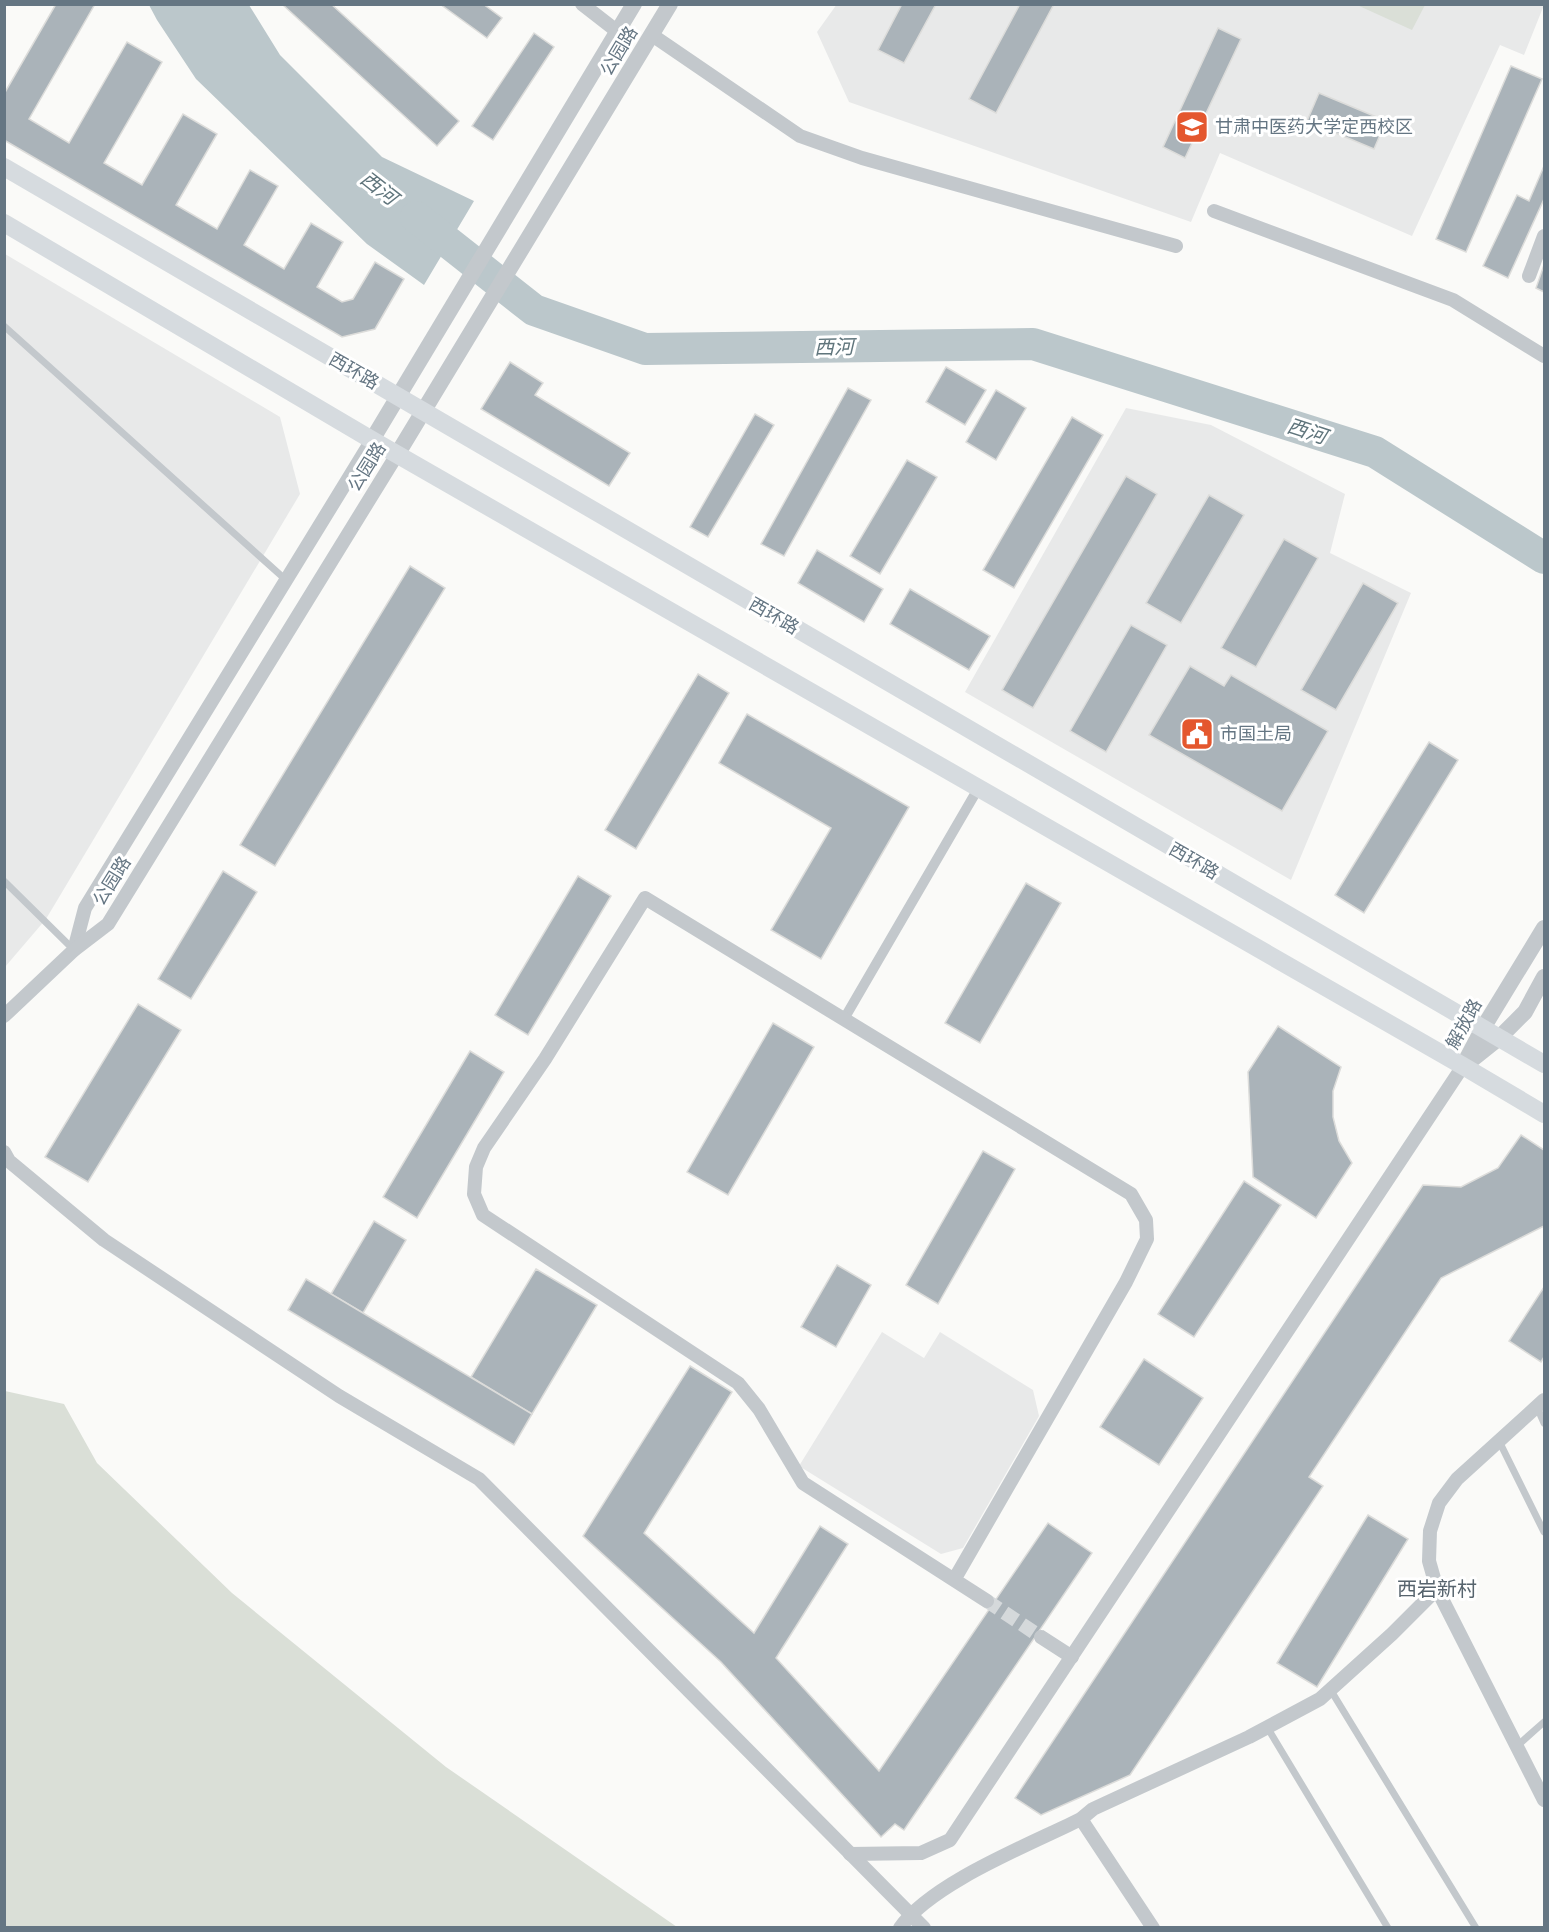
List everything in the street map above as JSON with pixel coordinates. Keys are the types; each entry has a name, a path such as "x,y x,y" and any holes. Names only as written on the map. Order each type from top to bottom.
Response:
{"main road":[{"name":"西环路","path":"4,167 423,413 1545,1064"},
{"path":"4,222 372,440 1545,1114"}],"street":[{"path":"582,4 618,32"},
{"name":"公园路","path":"74,950 85,908 399,397 634,4"},
{"name":"公园路","path":"74,950 108,924 423,413 670,4"},
{"path":"652,34 800,136 862,158 1176,246"},
{"path":"1214,211 1453,300 1545,356"},
{"path":"1529,276 1545,236"},
{"path":"844,1019 979,787"},
{"path":"954,1580 1126,1282 1147,1239 1146,1220 1131,1194 645,898 545,1059 484,1148 476,1167 474,1194 483,1215 738,1383 759,1409 803,1483 954,1580 987,1601"},
{"name":"解放路","path":"1463,1066 1491,1033 1545,928"},
{"path":"4,1016 74,950"},
{"name":"解放路","path":"1491,1033 1525,1012 1545,977"},
{"path":"850,1854 921,1852 950,1840 1463,1066"},
{"path":"4,1152 9,1161 104,1240 339,1396 479,1479 924,1928"},
{"path":"1541,1403 1458,1479 1439,1503 1430,1531 1429,1561 1437,1589 1545,1800"},
{"path":"900,1928 910,1914 961,1878 1081,1819 1093,1809 1267,1727 1320,1699 1392,1634 1437,1589"},
{"path":"1041,1637 1072,1657"},
{"path":"1081,1819 1153,1928"}],"lane":[{"path":"4,326 286,580"},
{"path":"4,881 74,950"},
{"path":"1541,1403 1545,1423"},
{"path":"1499,1441 1545,1532"},
{"path":"1330,1689 1476,1928"},
{"path":"1517,1746 1545,1722"},
{"path":"1267,1727 1388,1928"}],"shaded area":[{"name":"甘肃中医药大学定西校区","path":"837,4 1544,5 1524,55 1500,45 1412,236 1220,153 1191,222 849,102 817,32"},
{"path":"1357,5 1425,5 1412,30"},
{"path":"5,254 280,417 300,494 46,919 5,967"},
{"path":"1126,408 1211,425 1345,494 1330,553 1411,593 1291,880 965,692"},
{"path":"882,1332 924,1358 940,1332 1033,1390 1039,1416 963,1548 941,1554 799,1466"},
{"path":"5,1391 64,1404 97,1463 232,1593 446,1767 677,1927 5,1927"}],"water":[{"path":"149,5 249,5 280,55 382,157 474,201 424,285 367,244 196,79"}],"building":[{"path":"56,4 95,4 29,119 69,143 127,42 162,62 104,163 142,185 183,114 217,134 176,205 217,229 250,170 278,186 244,245 284,269 311,223 343,242 317,287 342,302 353,299 375,262 404,279 375,329 342,337 4,140 4,94"},
{"path":"282,4 331,4 459,121 437,146"},
{"path":"440,4 483,4 502,18 487,38"},
{"path":"902,4 936,4 904,63 878,50"},
{"path":"1020,4 1054,4 996,113 969,99"},
{"path":"1218,28 1241,39 1185,158 1163,147"},
{"path":"534,33 554,47 493,140 472,126"},
{"path":"1511,66 1542,79 1466,252 1436,239"},
{"path":"1319,93 1386,121 1374,149 1307,121"},
{"path":"1544,166 1544,199 1508,278 1483,266 1517,195 1529,201"},
{"path":"1544,265 1544,292 1536,288"},
{"path":"510,362 543,383 535,395 630,453 609,486 481,409"},
{"path":"946,367 986,390 965,425 926,402"},
{"path":"848,388 871,400 784,556 761,544"},
{"path":"996,390 1026,408 996,460 966,442"},
{"path":"755,414 774,425 708,537 690,527"},
{"path":"1072,417 1103,435 1014,588 983,570"},
{"path":"907,460 937,477 880,574 850,556"},
{"path":"1126,476 1157,494 1033,708 1002,690"},
{"path":"1209,495 1244,515 1181,623 1146,603"},
{"path":"1284,539 1318,558 1256,667 1221,648"},
{"path":"817,550 883,589 864,622 798,583"},
{"path":"410,566 445,588 275,866 240,845"},
{"path":"1363,583 1398,603 1336,710 1301,690"},
{"path":"910,589 990,636 969,670 890,624"},
{"path":"1131,625 1167,645 1106,752 1070,731"},
{"path":"1190,666 1224,686 1231,675 1328,731 1282,811 1149,735"},
{"path":"698,674 729,693 636,849 605,830"},
{"path":"747,714 909,807 821,959 771,930 831,828 719,763"},
{"path":"1429,742 1458,760 1364,913 1335,895"},
{"path":"223,871 257,892 191,999 158,979"},
{"path":"578,876 611,896 528,1035 495,1015"},
{"path":"1026,883 1061,903 980,1043 945,1023"},
{"path":"138,1004 181,1030 88,1182 45,1157"},
{"path":"773,1023 814,1047 728,1195 687,1172"},
{"path":"1278,1026 1341,1067 1333,1091 1333,1117 1339,1141 1352,1163 1316,1218 1253,1177 1248,1072"},
{"path":"470,1051 504,1072 417,1218 383,1197"},
{"path":"1521,1135 1544,1150 1544,1226 1441,1278 1309,1477 1323,1486 1130,1775 1041,1815 1015,1798 1423,1185 1461,1187 1498,1168"},
{"path":"983,1151 1015,1169 938,1304 906,1285"},
{"path":"1244,1181 1281,1205 1194,1337 1158,1314"},
{"path":"374,1221 406,1240 363,1313 331,1294"},
{"path":"837,1265 871,1285 836,1347 801,1327"},
{"path":"536,1269 597,1305 532,1414 471,1377"},
{"path":"306,1279 532,1414 514,1445 288,1310"},
{"path":"1544,1287 1544,1357 1541,1362 1509,1341"},
{"path":"1144,1359 1203,1398 1159,1465 1100,1427"},
{"path":"690,1366 732,1392 644,1533 754,1633 820,1526 848,1544 776,1658 879,1771 1048,1523 1092,1553 904,1830 895,1824 881,1837 721,1662 583,1536"},
{"path":"1368,1515 1408,1539 1317,1687 1277,1663"}],"waterway":[{"name":"西河","path":"416,217 534,310 645,349 1033,344 1375,452 1544,558"}],"tunnel":[{"path":"987,1601 1041,1637"}],"place":[{"name":"甘肃中医药大学定西校区","path":"1192,127"},
{"name":"市国土局","path":"1197,734"}],"district":[{"name":"西岩新村","path":"1437,1589"}]}
